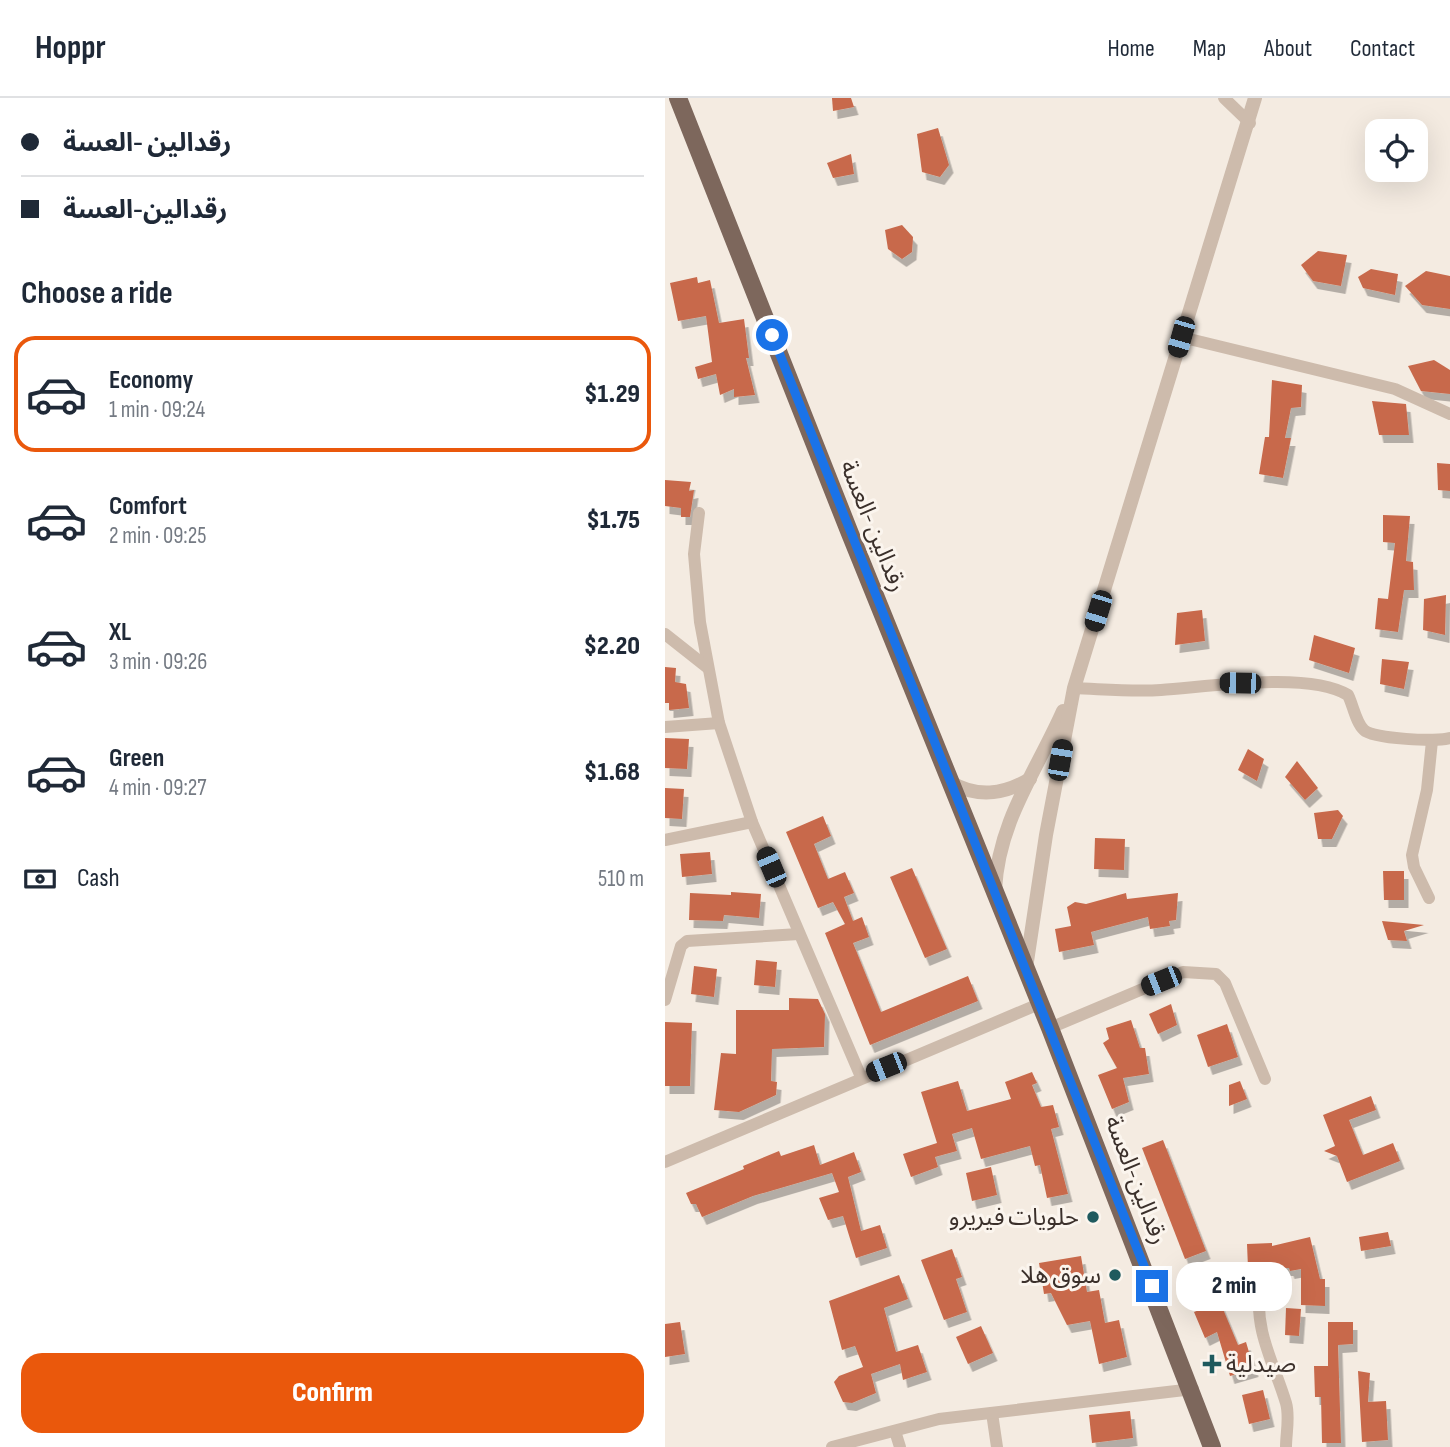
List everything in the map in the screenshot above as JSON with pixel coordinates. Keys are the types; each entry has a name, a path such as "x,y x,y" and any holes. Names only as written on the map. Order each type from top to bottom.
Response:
{"main road":[{"name":"رقدالين -العسة","path":"678,98 1026,971"},
{"name":"رقدالين-العسة","path":"1026,971 1193,1389 1212,1447"}],"street":[{"path":"1224,98 1249,123"},
{"path":"1026,971 1046,835 1074,688 1255,98"},
{"path":"1181,337 1395,389 1450,414"},
{"path":"699,513 694,554 708,668 719,723 752,822 861,1077"},
{"path":"665,634 708,668"},
{"path":"1074,688 1159,691 1222,683 1323,685 1349,695 1360,724 1370,734 1432,741 1450,738"},
{"path":"994,894 999,845 1074,688"},
{"path":"665,727 719,723"},
{"path":"1429,898 1417,875 1412,855 1427,790 1432,741"},
{"path":"950,782 962,789 982,793 1015,788 1031,778"},
{"path":"665,840 752,822"},
{"path":"665,1000 681,946 687,941 799,934"},
{"path":"1051,1028 1183,972 1216,974 1225,983 1265,1079"},
{"path":"665,1162 1039,1004"},
{"path":"1260,1288 1256,1312 1287,1405 1286,1447"},
{"path":"832,1447 939,1419 1193,1389"},
{"path":"992,1413 997,1447"},
{"path":"895,1431 900,1447"}],"building":[{"path":"832,98 851,98 854,107 833,111"},
{"path":"938,128 949,165 940,177 922,172 917,134"},
{"path":"851,154 854,174 833,178 827,163"},
{"path":"902,225 913,237 912,252 902,259 888,249 885,230"},
{"path":"1318,251 1347,255 1341,286 1313,281 1301,265"},
{"path":"1371,269 1398,274 1395,295 1363,288 1358,277"},
{"path":"1426,271 1450,276 1450,309 1422,305 1405,286"},
{"path":"697,277 698,283 710,280 719,323 744,319 749,358 746,358 755,395 734,397 734,389 720,395 716,374 698,379 695,367 712,362 706,316 678,321 670,283"},
{"path":"1434,360 1450,370 1450,394 1421,391 1408,366"},
{"path":"1272,380 1302,385 1301,407 1291,408 1285,438 1291,438 1283,478 1259,474 1265,437 1269,437"},
{"path":"1372,401 1406,404 1409,435 1379,435"},
{"path":"1437,463 1450,464 1450,491 1438,490"},
{"path":"665,480 691,482 689,491 694,490 690,517 681,517 681,508 665,506"},
{"path":"1383,515 1410,516 1406,561 1413,562 1414,590 1404,590 1398,632 1375,629 1378,598 1388,599 1395,543 1383,542"},
{"path":"1446,595 1445,635 1423,630 1424,599"},
{"path":"1202,610 1205,641 1175,645 1177,613"},
{"path":"1314,635 1355,648 1349,673 1309,660"},
{"path":"1382,659 1409,662 1404,689 1380,684"},
{"path":"665,667 676,668 675,682 686,684 689,708 669,710 669,703 665,703"},
{"path":"665,738 689,739 687,769 665,768"},
{"path":"1248,749 1264,759 1257,781 1238,770"},
{"path":"1297,761 1318,788 1305,800 1285,777"},
{"path":"665,788 684,789 682,819 665,818"},
{"path":"1338,810 1343,816 1332,839 1318,839 1314,813"},
{"path":"823,816 831,836 814,844 828,879 845,872 854,893 844,897 853,921 862,917 869,937 853,943 881,1012 968,976 978,1001 870,1045 825,933 845,924 833,902 818,908 786,832"},
{"path":"1095,838 1125,839 1124,870 1094,869"},
{"path":"710,852 712,874 682,877 680,854"},
{"path":"912,868 947,949 925,958 890,877"},
{"path":"1383,871 1404,871 1404,900 1384,900"},
{"path":"731,892 761,894 759,918 724,915 723,921 689,920 690,893 731,895"},
{"path":"1126,893 1127,899 1178,893 1176,920 1169,921 1170,926 1150,929 1148,917 1091,932 1094,945 1059,952 1055,929 1071,926 1067,907 1075,902 1086,904"},
{"path":"1382,921 1424,925 1404,931 1407,941 1388,940"},
{"path":"756,960 777,962 775,987 754,985"},
{"path":"694,966 717,969 714,997 691,994"},
{"path":"789,998 818,999 825,1014 824,1047 772,1049 771,1081 777,1082 776,1095 739,1112 714,1110 721,1053 736,1054 736,1010 789,1010"},
{"path":"1171,1004 1177,1025 1158,1034 1149,1014"},
{"path":"1131,1020 1140,1048 1145,1048 1149,1074 1123,1078 1129,1102 1112,1109 1098,1075 1117,1068 1103,1043 1109,1039 1106,1028"},
{"path":"665,1022 692,1023 690,1086 665,1086"},
{"path":"1227,1024 1238,1057 1208,1067 1197,1035"},
{"path":"1032,1072 1037,1083 1032,1085 1041,1107 1053,1105 1059,1127 1051,1129 1068,1194 1047,1198 1040,1165 1035,1166 1030,1146 981,1159 972,1128 952,1134 957,1151 935,1157 938,1167 911,1177 903,1154 937,1143 921,1092 958,1081 967,1111 1011,1099 1005,1082"},
{"path":"1240,1081 1247,1099 1229,1106 1229,1085"},
{"path":"1371,1096 1376,1110 1349,1120 1363,1155 1393,1143 1400,1161 1347,1182 1337,1156 1324,1151 1335,1146 1323,1115"},
{"path":"1163,1140 1206,1251 1185,1259 1142,1148"},
{"path":"814,1145 820,1165 854,1152 861,1172 848,1177 861,1231 880,1225 887,1248 856,1258 843,1216 828,1220 819,1198 839,1192 832,1173 753,1196 702,1217 696,1204 691,1204 686,1193 779,1151 781,1156"},
{"path":"991,1167 997,1195 972,1201 966,1173"},
{"path":"1388,1232 1391,1246 1361,1251 1359,1237"},
{"path":"1310,1237 1320,1279 1325,1279 1325,1306 1301,1305 1301,1269 1290,1271 1289,1268 1248,1268 1247,1244 1272,1243 1272,1246"},
{"path":"952,1249 962,1277 956,1279 967,1312 944,1320 921,1260"},
{"path":"1081,1256 1087,1292 1099,1290 1105,1323 1119,1320 1127,1357 1099,1364 1090,1321 1067,1325 1051,1293 1044,1294 1039,1263"},
{"path":"899,1275 908,1299 884,1308 896,1352 918,1345 927,1372 903,1380 900,1364 871,1374 876,1393 852,1403 843,1402 834,1382 839,1376 863,1367 855,1346 842,1350 829,1301"},
{"path":"1220,1302 1238,1345 1246,1342 1254,1369 1230,1376 1217,1332 1205,1338 1194,1312"},
{"path":"1286,1308 1301,1309 1299,1336 1285,1335"},
{"path":"680,1322 685,1354 665,1357 665,1324"},
{"path":"1328,1322 1353,1322 1353,1344 1338,1345 1341,1443 1322,1443 1321,1397 1315,1397 1314,1366 1328,1366"},
{"path":"981,1326 993,1353 968,1364 956,1337"},
{"path":"1358,1371 1370,1373 1368,1402 1386,1401 1388,1440 1362,1442"},
{"path":"1263,1390 1270,1419 1249,1424 1242,1395"},
{"path":"1130,1411 1133,1438 1092,1443 1089,1415"}],"place":[{"name":"حلويات فيريرو","path":"1093,1217"},
{"name":"سوق هلا","path":"1115,1275"},
{"name":"صيدلية","path":"1212,1364"}],"route":[{"path":"772,335 1152,1286"}]}
